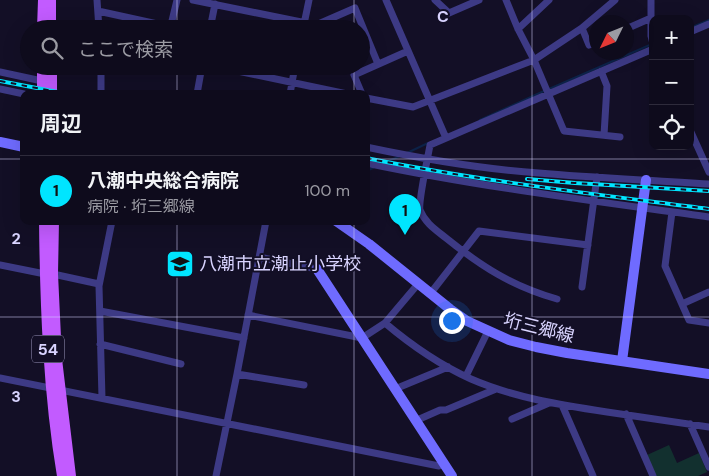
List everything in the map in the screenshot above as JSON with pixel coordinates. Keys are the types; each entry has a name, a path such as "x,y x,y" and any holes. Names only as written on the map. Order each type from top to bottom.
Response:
{"main road":[{"path":"42,0 42,20"},
{"path":"51,0 51,20"},
{"path":"42,75 42,90"},
{"path":"52,75 52,90"},
{"name":"54","path":"44,225 57,359 56,389 62,476"},
{"name":"54","path":"49,274 54,225"},
{"name":"54","path":"56,389 70,476"}],"street":[{"path":"97,0 98,20"},
{"path":"173,20 177,0"},
{"path":"193,0 279,20"},
{"path":"304,20 309,0"},
{"path":"386,0 444,135"},
{"path":"435,0 449,13 479,0"},
{"path":"506,0 564,131 620,137"},
{"path":"518,29 549,0"},
{"path":"370,99 413,107 534,60 582,28 615,0"},
{"path":"651,0 651,15"},
{"path":"212,20 215,4"},
{"path":"329,20 354,8 359,20"},
{"path":"98,12 134,20"},
{"path":"634,25 649,19"},
{"path":"694,30 709,24"},
{"path":"582,28 589,43"},
{"path":"370,45 378,64"},
{"path":"370,67 408,51"},
{"path":"557,299 510,282 492,272 462,252 425,220 419,208 430,146 444,135 520,107 547,91 649,51"},
{"path":"601,71 607,86 604,135"},
{"path":"0,72 42,81"},
{"path":"101,75 101,90"},
{"path":"198,90 200,75"},
{"path":"258,75 329,90"},
{"path":"291,90 293,75"},
{"path":"354,75 360,90"},
{"path":"0,89 20,93"},
{"path":"694,139 709,172"},
{"path":"0,142 20,145"},
{"path":"370,148 427,160 500,170 709,184"},
{"path":"370,165 484,186 709,217"},
{"path":"582,287 597,177"},
{"path":"622,361 646,180"},
{"path":"672,212 665,266 689,320 709,323"},
{"path":"102,398 99,284 111,225"},
{"path":"216,476 265,225"},
{"name":"垳三郷線","path":"342,225 369,244 430,294 468,321 509,340 536,348 709,374"},
{"path":"430,294 479,231 588,245"},
{"path":"259,258 317,269 452,476"},
{"path":"0,265 99,284"},
{"path":"248,315 362,338 385,323 418,284"},
{"path":"682,304 709,292"},
{"path":"100,311 244,338"},
{"path":"385,323 405,340 448,367 496,389 562,405 709,427"},
{"path":"466,376 488,331"},
{"path":"100,344 181,364"},
{"path":"395,389 448,367"},
{"path":"237,374 304,385"},
{"path":"0,378 439,466 443,463"},
{"path":"415,420 440,410 446,410 496,389"},
{"path":"512,419 550,402"},
{"path":"562,405 593,476"},
{"path":"626,414 653,476"},
{"path":"690,424 709,467"}],"green space":[{"path":"669,445 677,463 699,453 707,472 698,476 656,476 647,455"}],"waterway":[{"path":"694,26 709,20"},
{"path":"549,89 649,45"},
{"path":"480,120 544,91"},
{"path":"407,153 428,143"},
{"path":"382,164 398,157"}],"railway":[{"path":"0,81 47,90"},
{"path":"370,159 494,180 709,209"},
{"path":"527,179 709,191"}],"place":[{"name":"八潮中央総合病院","path":"405,235"},
{"name":"八潮市立潮止小学校","path":"180,264"}]}
